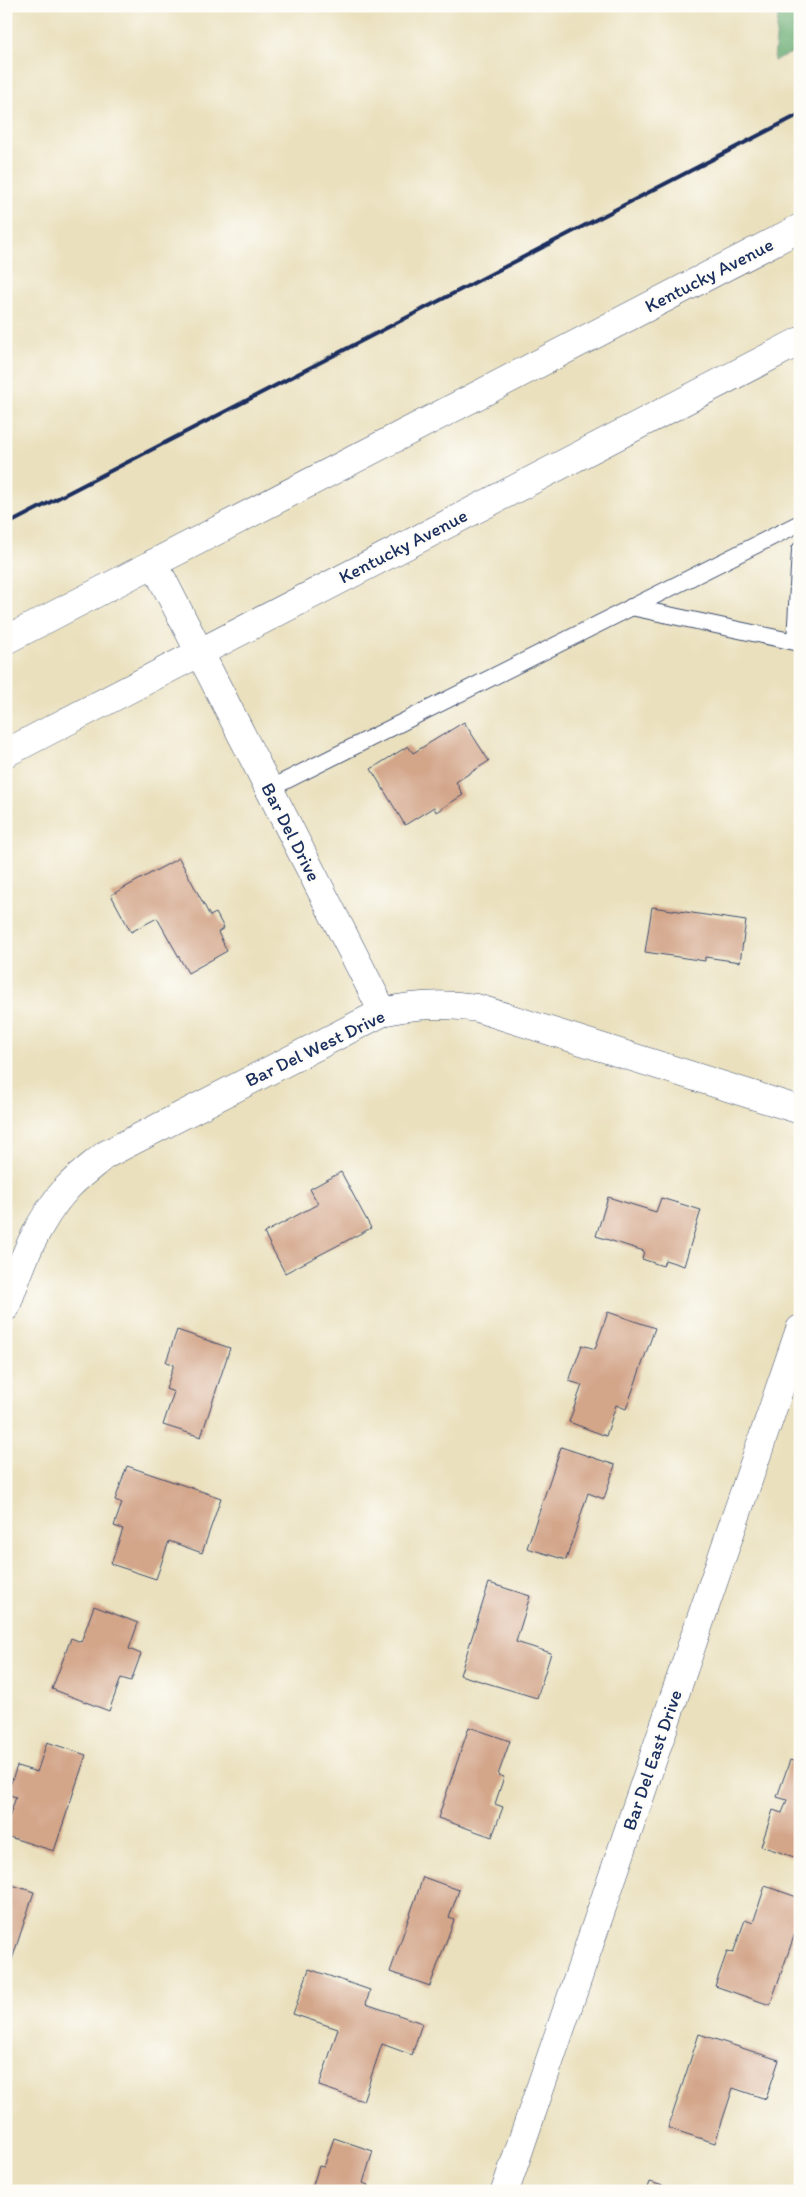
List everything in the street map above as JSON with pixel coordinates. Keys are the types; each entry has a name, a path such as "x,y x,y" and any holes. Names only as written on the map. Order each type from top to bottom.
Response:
{"street":[{"name":"Kentucky Avenue","path":"6,640 800,228"},
{"name":"Kentucky Avenue","path":"6,753 800,341"},
{"path":"154,563 199,652"},
{"name":"Bar Del Drive","path":"199,652 383,1012"},
{"name":"Bar Del West Drive","path":"6,1307 25,1254 49,1211 67,1187 105,1155 383,1012 408,1006 443,1004 477,1008 800,1110"},
{"name":"Bar Del East Drive","path":"504,2191 800,1329"}],"lane":[{"path":"269,789 800,523"},
{"path":"631,607 795,642 800,550"}],"green space":[{"path":"779,6 800,6 800,49 774,61"}],"building":[{"path":"464,722 489,761 456,782 463,795 436,812 434,807 405,825 371,769 408,746 413,753"},
{"path":"179,858 210,916 216,913 224,928 218,932 227,951 188,973 157,918 131,932 111,895"},
{"path":"652,907 746,921 740,962 705,957 705,961 645,952"},
{"path":"341,1172 371,1228 285,1273 264,1233 318,1204 310,1189"},
{"path":"608,1197 656,1212 661,1198 701,1210 684,1266 665,1260 663,1266 642,1259 644,1251 596,1236"},
{"path":"608,1312 655,1328 626,1409 616,1405 606,1436 569,1422 582,1385 569,1381 582,1345 595,1349"},
{"path":"177,1330 230,1348 201,1437 163,1425 174,1392 166,1389 174,1364 166,1362"},
{"path":"561,1447 615,1465 604,1499 588,1493 566,1560 527,1548"},
{"path":"127,1466 221,1498 202,1553 169,1541 156,1579 111,1564 123,1529 114,1526 122,1503 115,1500"},
{"path":"489,1583 530,1596 516,1642 551,1653 537,1698 460,1675"},
{"path":"94,1606 138,1623 129,1649 141,1654 131,1681 121,1678 109,1711 52,1689 71,1638 81,1642"},
{"path":"469,1727 510,1741 498,1775 504,1777 495,1804 503,1807 492,1837 438,1818"},
{"path":"47,1742 86,1755 54,1851 6,1836 6,1826 16,1797 7,1794 17,1766 37,1772"},
{"path":"790,1760 800,1763 800,1859 761,1846 773,1810 782,1813 787,1800 777,1797"},
{"path":"423,1877 459,1890 449,1918 454,1920 430,1986 390,1972"},
{"path":"6,1883 34,1892 7,1975 6,1975"},
{"path":"765,1886 800,1898 800,1919 770,2005 715,1986 727,1952 733,1953 745,1920 753,1923"},
{"path":"309,1969 370,1990 366,2004 422,2023 412,2055 382,2044 363,2101 319,2086 338,2029 293,2014"},
{"path":"699,2034 779,2060 766,2099 733,2088 715,2143 668,2128"},
{"path":"334,2138 373,2151 363,2183 368,2185 366,2191 311,2191 319,2166 324,2167"},
{"path":"650,2182 676,2190 676,2191 647,2191"}],"railway":[{"path":"6,525 800,114"}]}
